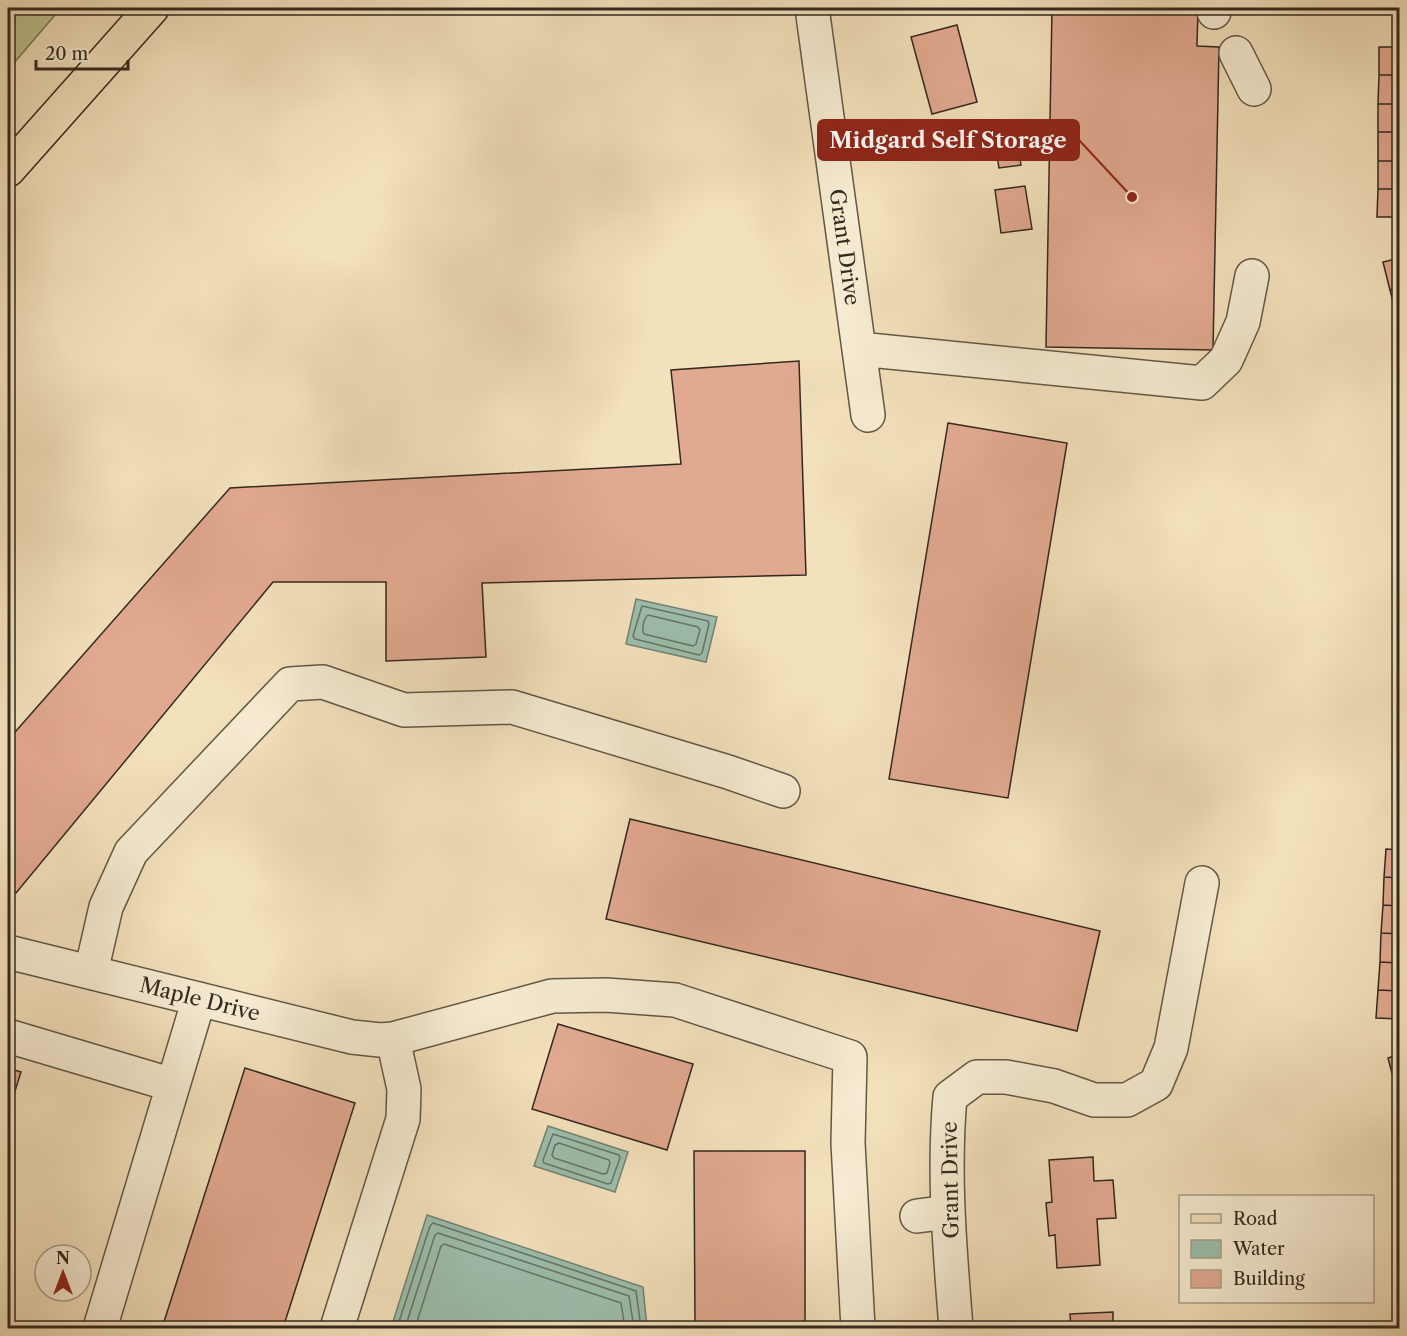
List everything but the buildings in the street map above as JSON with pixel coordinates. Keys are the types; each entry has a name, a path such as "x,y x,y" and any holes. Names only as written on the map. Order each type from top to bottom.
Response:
{"main road":[{"path":"8,170 152,8"}],"street":[{"name":"Grant Drive","path":"812,8 868,415"},
{"path":"1236,53 1254,90"},
{"path":"859,349 1202,383 1226,360 1243,322 1251,276"},
{"path":"91,972 106,907 131,852 290,684 323,682 404,710 512,707 783,791"},
{"name":"Grant Drive","path":"956,1329 932,1214 946,1136 950,1097 977,1077 1006,1077 1054,1086 1095,1100 1127,1100 1156,1084 1171,1048 1202,883"},
{"name":"Maple Drive","path":"8,952 351,1037 393,1039 552,996 606,995 675,1000 850,1057 848,1143 858,1329"},
{"path":"100,1329 199,999"},
{"path":"8,1036 173,1085"},
{"path":"337,1329 403,1119 404,1089 393,1039"}],"green space":[{"path":"8,8 61,8 8,70"}],"water":[{"path":"636,599 717,617 706,662 626,644"},
{"path":"548,1126 628,1152 615,1192 534,1166"},
{"path":"427,1215 643,1287 647,1328 391,1328"}],"place":[{"name":"Midgard Self Storage","path":"1132,197"}]}
